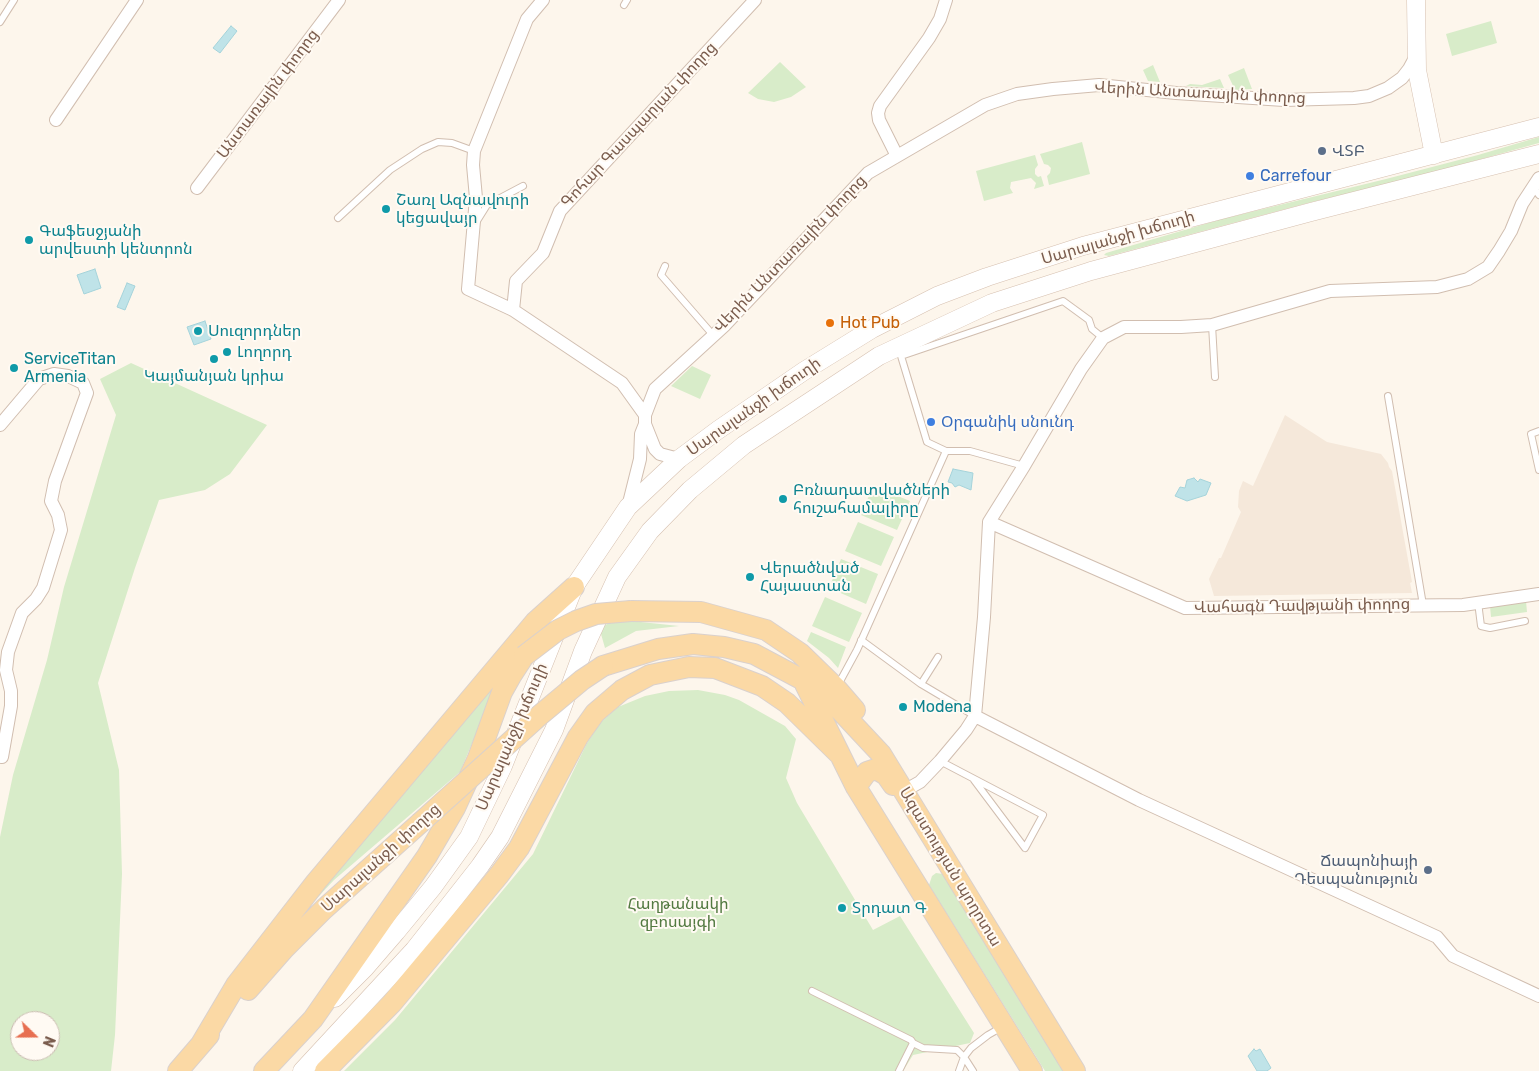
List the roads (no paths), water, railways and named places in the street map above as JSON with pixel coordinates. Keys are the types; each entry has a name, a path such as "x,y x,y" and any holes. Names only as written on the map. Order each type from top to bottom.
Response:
{"main road":[{"path":"1416,0 1417,70 1434,155"},
{"name":"Սարալանջի խճուղի","path":"264,1071 365,968 433,887 469,837 503,766 574,587 628,507 679,459 804,371 872,329 936,296 1083,246 1539,127"},
{"name":"Սարալանջի խճուղի","path":"302,1071 414,950 480,866 500,837 554,730 583,650 611,586 650,531 663,517 696,484 744,445 879,356 992,303 1091,271 1539,154"},
{"path":"1083,246 1091,271"},
{"path":"201,1044 236,985 316,882 535,622 574,587"},
{"path":"313,1019 427,856 455,808 478,758 502,692 524,656 558,630 576,621 596,614 631,611 701,612 766,630 800,653 836,688 855,711 881,754"},
{"name":"Ազատության պողոտա","path":"603,666 658,649 693,644 724,647 754,654 803,680 837,707 881,754 1075,1071"},
{"name":"Սարալանջի փողոց","path":"178,1071 284,949 317,916 540,715 582,680 603,666"},
{"path":"325,1071 392,1002 499,875 519,848 578,738 595,713 622,690 650,675 689,667 715,668 762,686 781,699 840,755"},
{"path":"803,680 856,787 1032,1071"},
{"path":"856,787 867,772 876,769 886,775 917,823 929,832"}],"street":[{"path":"56,120 137,0"},
{"name":"Անտառային փողոց","path":"197,188 339,0"},
{"path":"543,0 527,19 474,151 473,165 476,198 468,289 513,310 622,383 645,419 655,450 660,454 679,459"},
{"name":"Գոհար Գասպարյան փողոց","path":"513,310 516,282 543,253 560,211 755,0"},
{"path":"897,156 879,120 878,112 880,106 929,38 940,19 946,0"},
{"name":"Վերին Անտառային փողոց","path":"628,507 640,459 645,419 655,389 725,325 868,172 985,105 1017,94 1099,85 1176,93 1284,100 1354,98 1369,96 1388,88 1402,78 1416,56"},
{"path":"904,791 920,782 940,761 975,716 984,617 989,522 1081,368 1103,338 1124,327 1212,325 1330,292 1437,286 1468,278 1488,267 1511,232 1522,204 1537,187"},
{"path":"0,425 39,379 54,374 68,376 83,383 86,393 55,481 51,500 58,514 61,530 43,588 36,599 22,613 8,652 6,670 11,691 2,756"},
{"name":"Վահագն Դավթյանի փողոց","path":"989,522 1186,608 1463,605 1539,594"},
{"path":"975,716 1139,800 1437,937 1453,956 1539,996"}],"lane":[{"path":"0,22 14,0"},
{"path":"338,218 390,170 422,149 438,142 452,143 474,151"},
{"path":"473,232 487,205 523,186"},
{"path":"665,266 661,275 713,335"},
{"path":"1024,466 970,451 946,452 927,442 901,356 1062,301 1089,320 1092,329 1103,338"},
{"path":"1212,325 1216,377"},
{"path":"1388,396 1423,605"},
{"path":"1539,431 1531,434 1539,470"},
{"path":"836,688 861,640 946,452"},
{"path":"1478,602 1481,626 1490,628 1525,621"},
{"path":"861,640 921,684 975,716"},
{"path":"921,684 938,657"},
{"path":"940,761 1043,815 1025,848 974,780"},
{"path":"812,991 912,1040 913,1043 923,1048 957,1050 973,1071"},
{"path":"959,1071 964,1057 980,1041 1004,1026"},
{"path":"899,1071 913,1043"}],"water":[{"path":"231,26 237,31 220,53 213,48"},
{"path":"95,269 101,288 84,294 77,275"},
{"path":"127,283 135,286 125,310 117,307"},
{"path":"205,321 211,339 194,345 187,327"},
{"path":"953,469 973,473 971,490 959,485 955,487 952,483 948,482"},
{"path":"1194,478 1198,482 1200,479 1211,483 1206,495 1187,501 1175,496 1180,487 1185,488 1187,480"},
{"path":"1254,1049 1256,1051 1260,1049 1271,1068 1267,1071 1257,1071 1248,1056"}],"place":[{"name":"ՎՏԲ","path":"1322,151"},
{"name":"Carrefour","path":"1250,176"},
{"name":"Շառլ Ազնավուրի կեցավայր","path":"386,209"},
{"name":"Գաֆեսջյանի արվեստի կենտրոն","path":"29,240"},
{"name":"Hot Pub","path":"830,323"},
{"name":"Սուզորդներ","path":"198,331"},
{"name":"Լողորդ","path":"227,352"},
{"name":"Կայմանյան կրիա","path":"214,359"},
{"name":"ServiceTitan Armenia","path":"14,368"},
{"name":"Օրգանիկ սնունդ","path":"931,422"},
{"name":"Բռնադատվածների հուշահամալիրը","path":"783,499"},
{"name":"Վերածնված Հայաստան","path":"750,577"},
{"name":"Modena","path":"903,707"},
{"name":"Ճապոնիայի Դեսպանություն","path":"1428,870"},
{"name":"Տրդատ Գ","path":"842,908"}],"park label":[{"name":"Հաղթանակի զբոսայգի","path":"678,913"}]}
